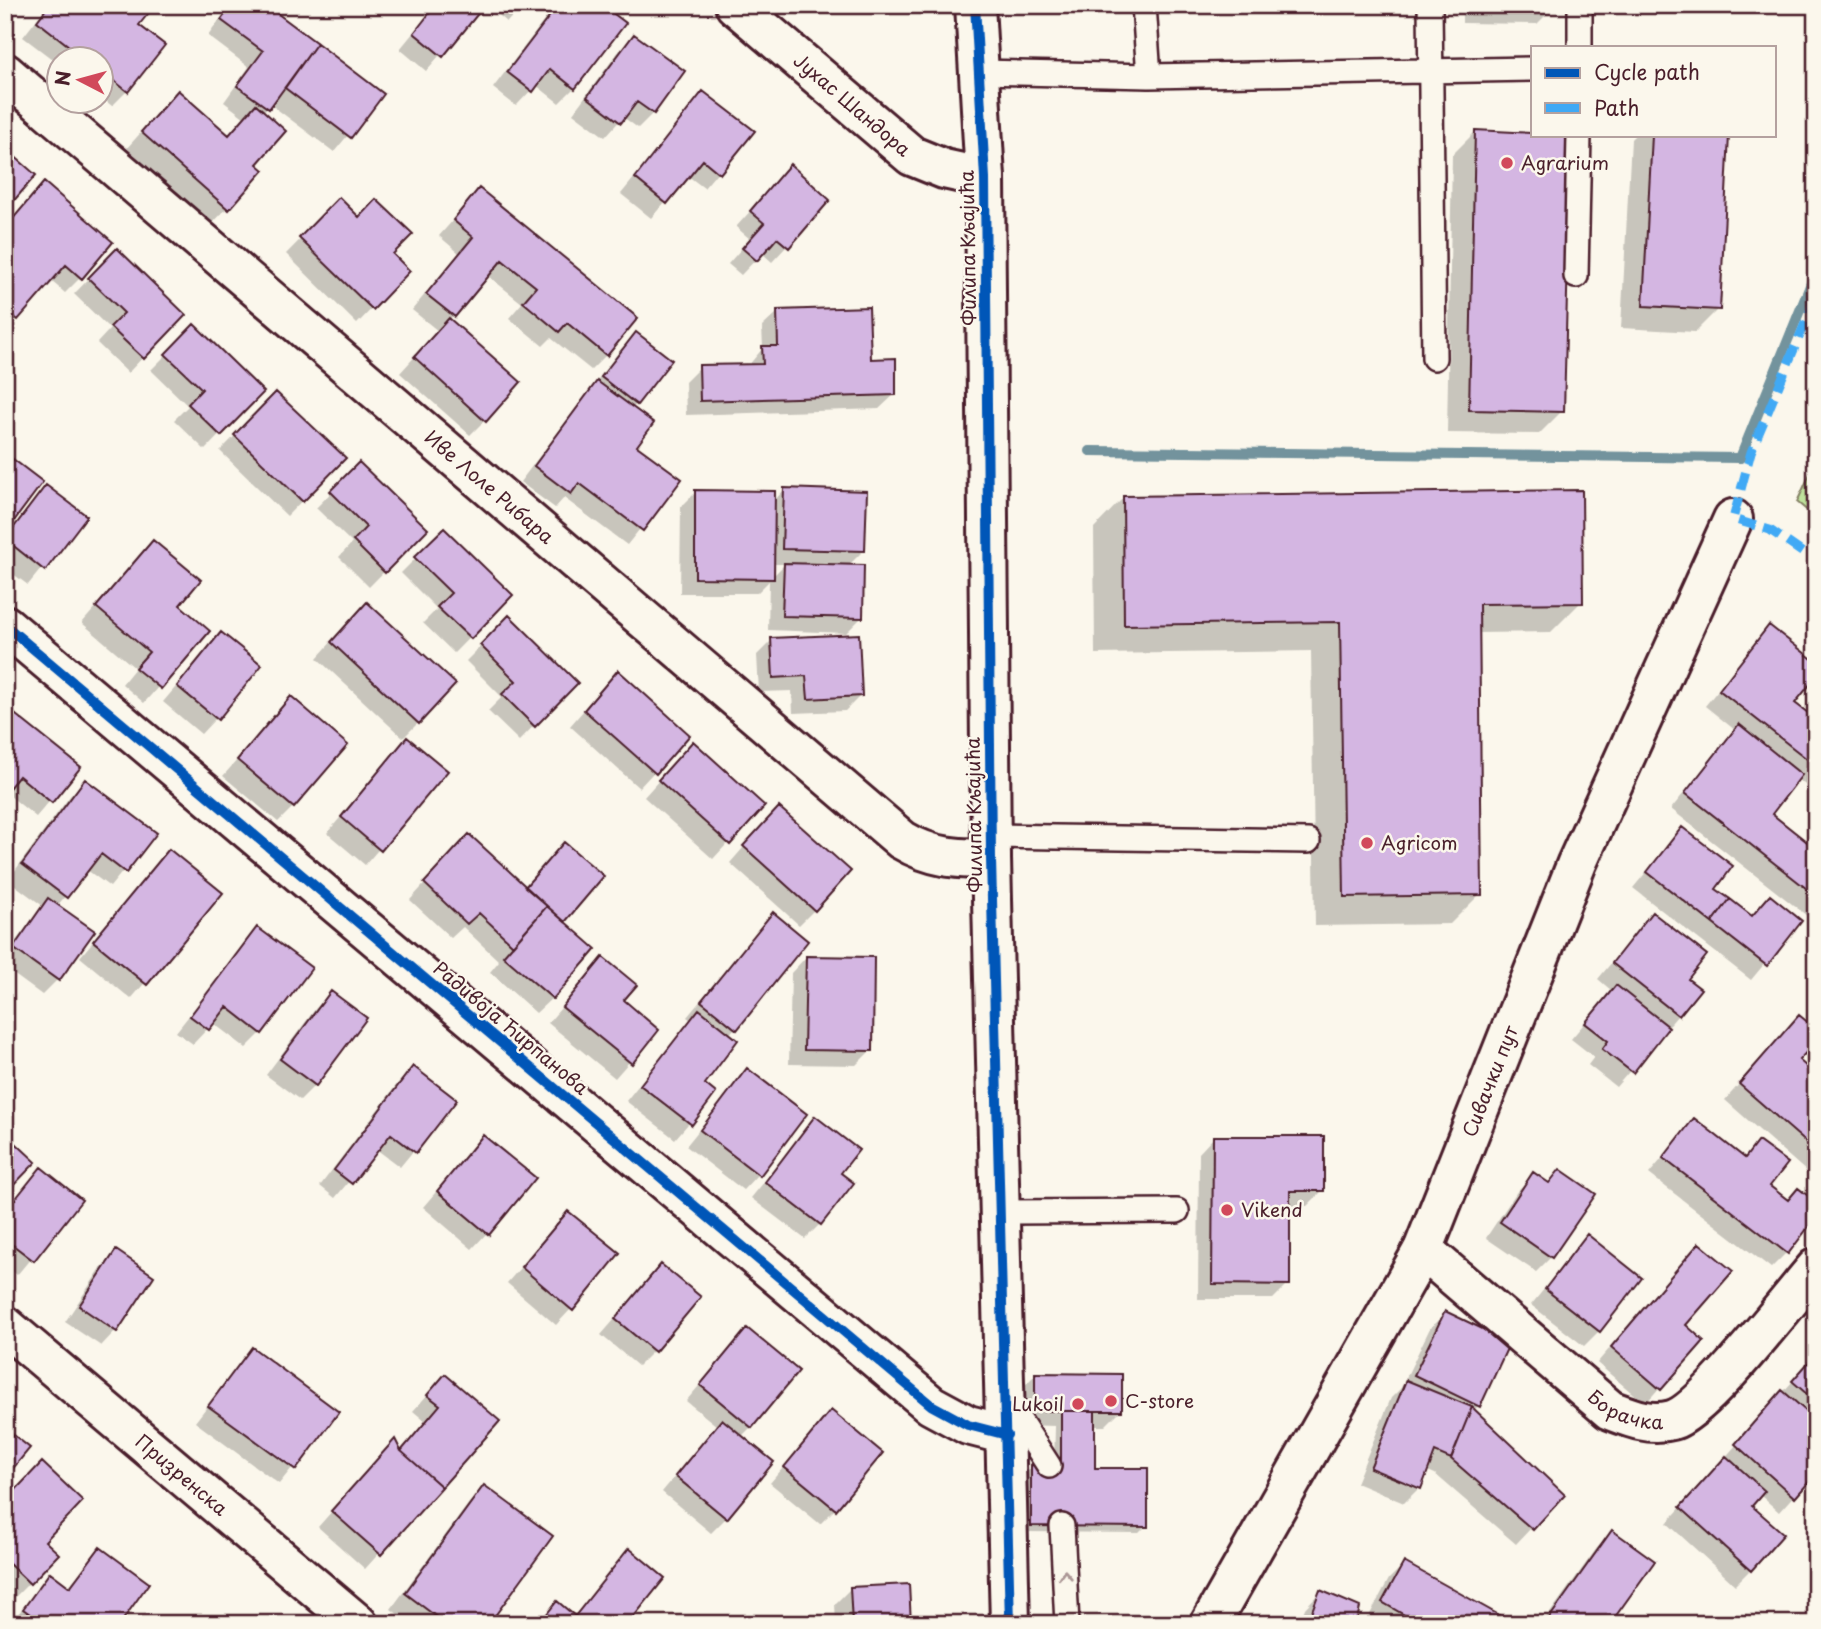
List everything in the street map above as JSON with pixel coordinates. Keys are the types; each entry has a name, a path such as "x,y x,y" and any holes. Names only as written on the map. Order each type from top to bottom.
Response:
{"street":[{"name":"Јухас Шандора","path":"734,5 912,156 944,169 985,178"},
{"name":"Филипа Кљајића","path":"975,5 985,178 991,848 1010,1624"},
{"name":"Иве Лоле Рибара","path":"5,73 902,840 922,852 940,858 991,848"},
{"name":"Сивачки пут","path":"1210,1624 1423,1250 1577,863 1734,519"},
{"name":"Радивоја Ћирпанова","path":"5,625 931,1405 968,1426 1006,1416"},
{"name":"Борачка","path":"1423,1250 1610,1410 1642,1423 1674,1420 1704,1398 1816,1268"},
{"name":"Призренска","path":"5,1326 358,1624"}],"lane":[{"path":"1144,5 1150,76"},
{"path":"1430,5 1434,358"},
{"path":"1580,5 1580,46"},
{"path":"979,72 1150,76 1531,69"},
{"path":"1576,276 1579,136"},
{"path":"991,848 1308,841"},
{"path":"1000,1212 1178,1212"},
{"path":"1006,1416 1049,1466"},
{"path":"1062,1527 1067,1624"}],"green space":[{"path":"1816,461 1816,518 1797,502"}],"building":[{"path":"49,5 155,5 139,25 165,45 128,92 116,82 116,46 69,46 37,21"},
{"path":"232,5 266,5 317,43 269,109 237,86 263,51 221,20"},
{"path":"436,5 485,5 443,57 414,33"},
{"path":"558,5 602,5 626,23 575,89 550,69 533,92 507,72"},
{"path":"634,34 685,71 654,114 637,102 621,123 587,97"},
{"path":"317,43 384,94 351,138 285,88"},
{"path":"178,90 229,135 256,104 286,131 257,164 264,170 229,210 141,132"},
{"path":"703,91 755,131 720,174 703,160 667,204 635,178"},
{"path":"1475,130 1531,133 1531,136 1571,136 1564,412 1469,410"},
{"path":"1652,136 1729,136 1720,310 1643,306"},
{"path":"5,148 36,175 5,211"},
{"path":"790,164 830,200 789,248 777,238 757,261 742,248 764,223 750,211"},
{"path":"44,182 113,242 82,279 66,265 18,320 5,310 5,228"},
{"path":"479,188 638,318 607,356 567,323 559,332 523,302 536,287 502,260 455,317 426,294 473,237 453,220"},
{"path":"339,197 359,217 376,199 413,234 393,254 410,271 373,310 299,238"},
{"path":"117,248 186,315 144,359 110,327 124,313 88,278"},
{"path":"869,307 871,359 896,358 896,395 700,401 699,365 763,364 762,346 778,346 777,310"},
{"path":"449,318 521,382 486,422 414,357"},
{"path":"194,324 264,392 221,436 188,404 202,389 165,354"},
{"path":"636,332 672,360 637,405 601,377"},
{"path":"597,381 654,423 637,446 682,479 643,531 579,483 571,494 534,466"},
{"path":"276,392 346,458 303,502 234,435"},
{"path":"5,453 43,482 5,533"},
{"path":"359,462 428,529 385,573 353,541 366,527 330,491"},
{"path":"46,485 87,516 45,571 5,539"},
{"path":"784,488 867,491 865,551 782,549"},
{"path":"695,490 775,491 774,579 695,578"},
{"path":"1582,490 1583,603 1479,604 1482,895 1344,897 1340,622 1124,625 1123,496"},
{"path":"444,528 513,595 471,639 437,607 451,593 414,557"},
{"path":"153,540 201,580 180,605 210,631 161,689 135,668 149,652 96,607"},
{"path":"784,563 864,565 863,618 782,616"},
{"path":"367,602 456,684 419,724 331,642"},
{"path":"509,615 578,683 535,727 502,694 516,681 480,645"},
{"path":"1769,625 1816,662 1816,677 1795,703 1816,719 1816,766 1719,690"},
{"path":"221,632 262,665 218,720 177,686"},
{"path":"859,634 862,696 808,699 806,676 773,678 771,638"},
{"path":"618,670 690,735 656,774 584,710"},
{"path":"291,696 348,745 294,808 237,760"},
{"path":"6,707 81,767 52,803 19,776 5,793"},
{"path":"1739,724 1802,775 1772,814 1816,849 1816,896 1685,793"},
{"path":"407,737 448,771 381,851 341,817"},
{"path":"693,741 765,806 730,845 658,780"},
{"path":"85,779 157,833 126,873 101,854 67,898 22,864"},
{"path":"779,807 851,871 815,911 743,846"},
{"path":"1682,827 1733,866 1716,889 1730,899 1712,923 1647,872"},
{"path":"469,834 547,906 513,945 479,913 467,924 424,883"},
{"path":"564,842 604,876 565,922 525,887"},
{"path":"169,849 223,893 147,985 93,941"},
{"path":"1770,895 1802,921 1767,966 1712,923 1730,899 1752,916"},
{"path":"48,898 95,931 59,981 13,948"},
{"path":"547,906 596,949 553,999 503,956"},
{"path":"773,912 808,941 737,1030 701,1001"},
{"path":"1652,912 1707,955 1688,979 1701,989 1679,1016 1612,963"},
{"path":"257,927 312,968 262,1034 227,1007 209,1030 190,1016"},
{"path":"806,956 874,957 873,1051 804,1050"},
{"path":"603,957 637,985 624,1000 659,1030 632,1064 562,1007"},
{"path":"1616,985 1669,1027 1633,1073 1602,1049 1608,1041 1585,1023"},
{"path":"331,991 367,1018 316,1086 280,1059"},
{"path":"699,1009 738,1040 705,1084 716,1093 692,1125 640,1085"},
{"path":"1799,1015 1816,1029 1816,1042 1799,1060 1816,1075 1816,1151 1739,1084"},
{"path":"413,1066 457,1100 416,1153 391,1134 352,1184 334,1170"},
{"path":"747,1068 807,1114 760,1176 700,1130"},
{"path":"815,1116 859,1150 841,1173 854,1183 821,1225 765,1182"},
{"path":"1694,1118 1745,1158 1758,1141 1788,1163 1770,1186 1788,1200 1798,1188 1816,1202 1816,1217 1788,1254 1663,1158"},
{"path":"5,1133 36,1162 5,1194"},
{"path":"483,1135 536,1178 489,1235 437,1191"},
{"path":"1213,1136 1324,1136 1324,1191 1290,1191 1290,1285 1212,1284"},
{"path":"41,1167 82,1200 34,1261 5,1239 5,1212"},
{"path":"1560,1169 1596,1194 1552,1258 1500,1222 1533,1172 1549,1183"},
{"path":"568,1211 620,1253 573,1311 521,1267"},
{"path":"1587,1234 1642,1278 1600,1332 1545,1289"},
{"path":"1699,1243 1733,1271 1686,1325 1704,1341 1661,1390 1611,1347"},
{"path":"116,1250 154,1276 117,1332 79,1306"},
{"path":"661,1264 701,1297 655,1352 615,1319"},
{"path":"1445,1311 1510,1342 1480,1407 1414,1375"},
{"path":"747,1328 799,1371 752,1428 700,1385"},
{"path":"252,1347 339,1412 296,1470 208,1406"},
{"path":"1816,1354 1816,1402 1792,1381"},
{"path":"1035,1373 1122,1374 1122,1411 1035,1411"},
{"path":"445,1374 500,1421 442,1487 401,1451 440,1405 427,1395"},
{"path":"1406,1380 1472,1407 1451,1459 1435,1452 1421,1489 1370,1468"},
{"path":"1782,1390 1816,1420 1816,1474 1795,1498 1735,1444"},
{"path":"1472,1407 1565,1495 1533,1530 1451,1459"},
{"path":"831,1410 883,1453 836,1510 784,1467"},
{"path":"1061,1411 1095,1411 1095,1468 1148,1468 1148,1527 1031,1526 1031,1465 1061,1466"},
{"path":"722,1419 774,1462 727,1519 675,1476"},
{"path":"5,1428 30,1448 5,1478"},
{"path":"395,1439 401,1451 442,1487 381,1555 331,1511"},
{"path":"1726,1456 1765,1491 1752,1506 1784,1534 1751,1571 1680,1507"},
{"path":"42,1462 83,1501 45,1541 59,1554 30,1584 5,1560 5,1501"},
{"path":"484,1485 553,1536 489,1624 446,1624 405,1593"},
{"path":"1612,1530 1655,1561 1610,1624 1545,1624"},
{"path":"100,1547 149,1583 120,1624 44,1624 23,1609 50,1572 70,1587"},
{"path":"629,1548 665,1578 628,1624 539,1624 557,1601 575,1616"},
{"path":"1404,1562 1515,1624 1420,1624 1382,1602"},
{"path":"909,1584 911,1624 852,1624 850,1587"},
{"path":"1320,1590 1360,1607 1356,1624 1307,1624"}],"waterway":[{"path":"1090,451 1740,458 1816,271"}],"marked path":[{"path":"1816,297 1751,452 1733,519 1770,530 1816,562"}],"cycle path":[{"path":"975,5 985,178 991,859 1010,1624"},
{"path":"5,625 931,1405 968,1425 1007,1435"}],"place":[{"name":"Agrarium","path":"1507,163"},
{"name":"Agricom","path":"1367,843"},
{"name":"Vikend","path":"1227,1210"},
{"name":"C-store","path":"1111,1401"},
{"name":"Lukoil","path":"1078,1404"}]}
